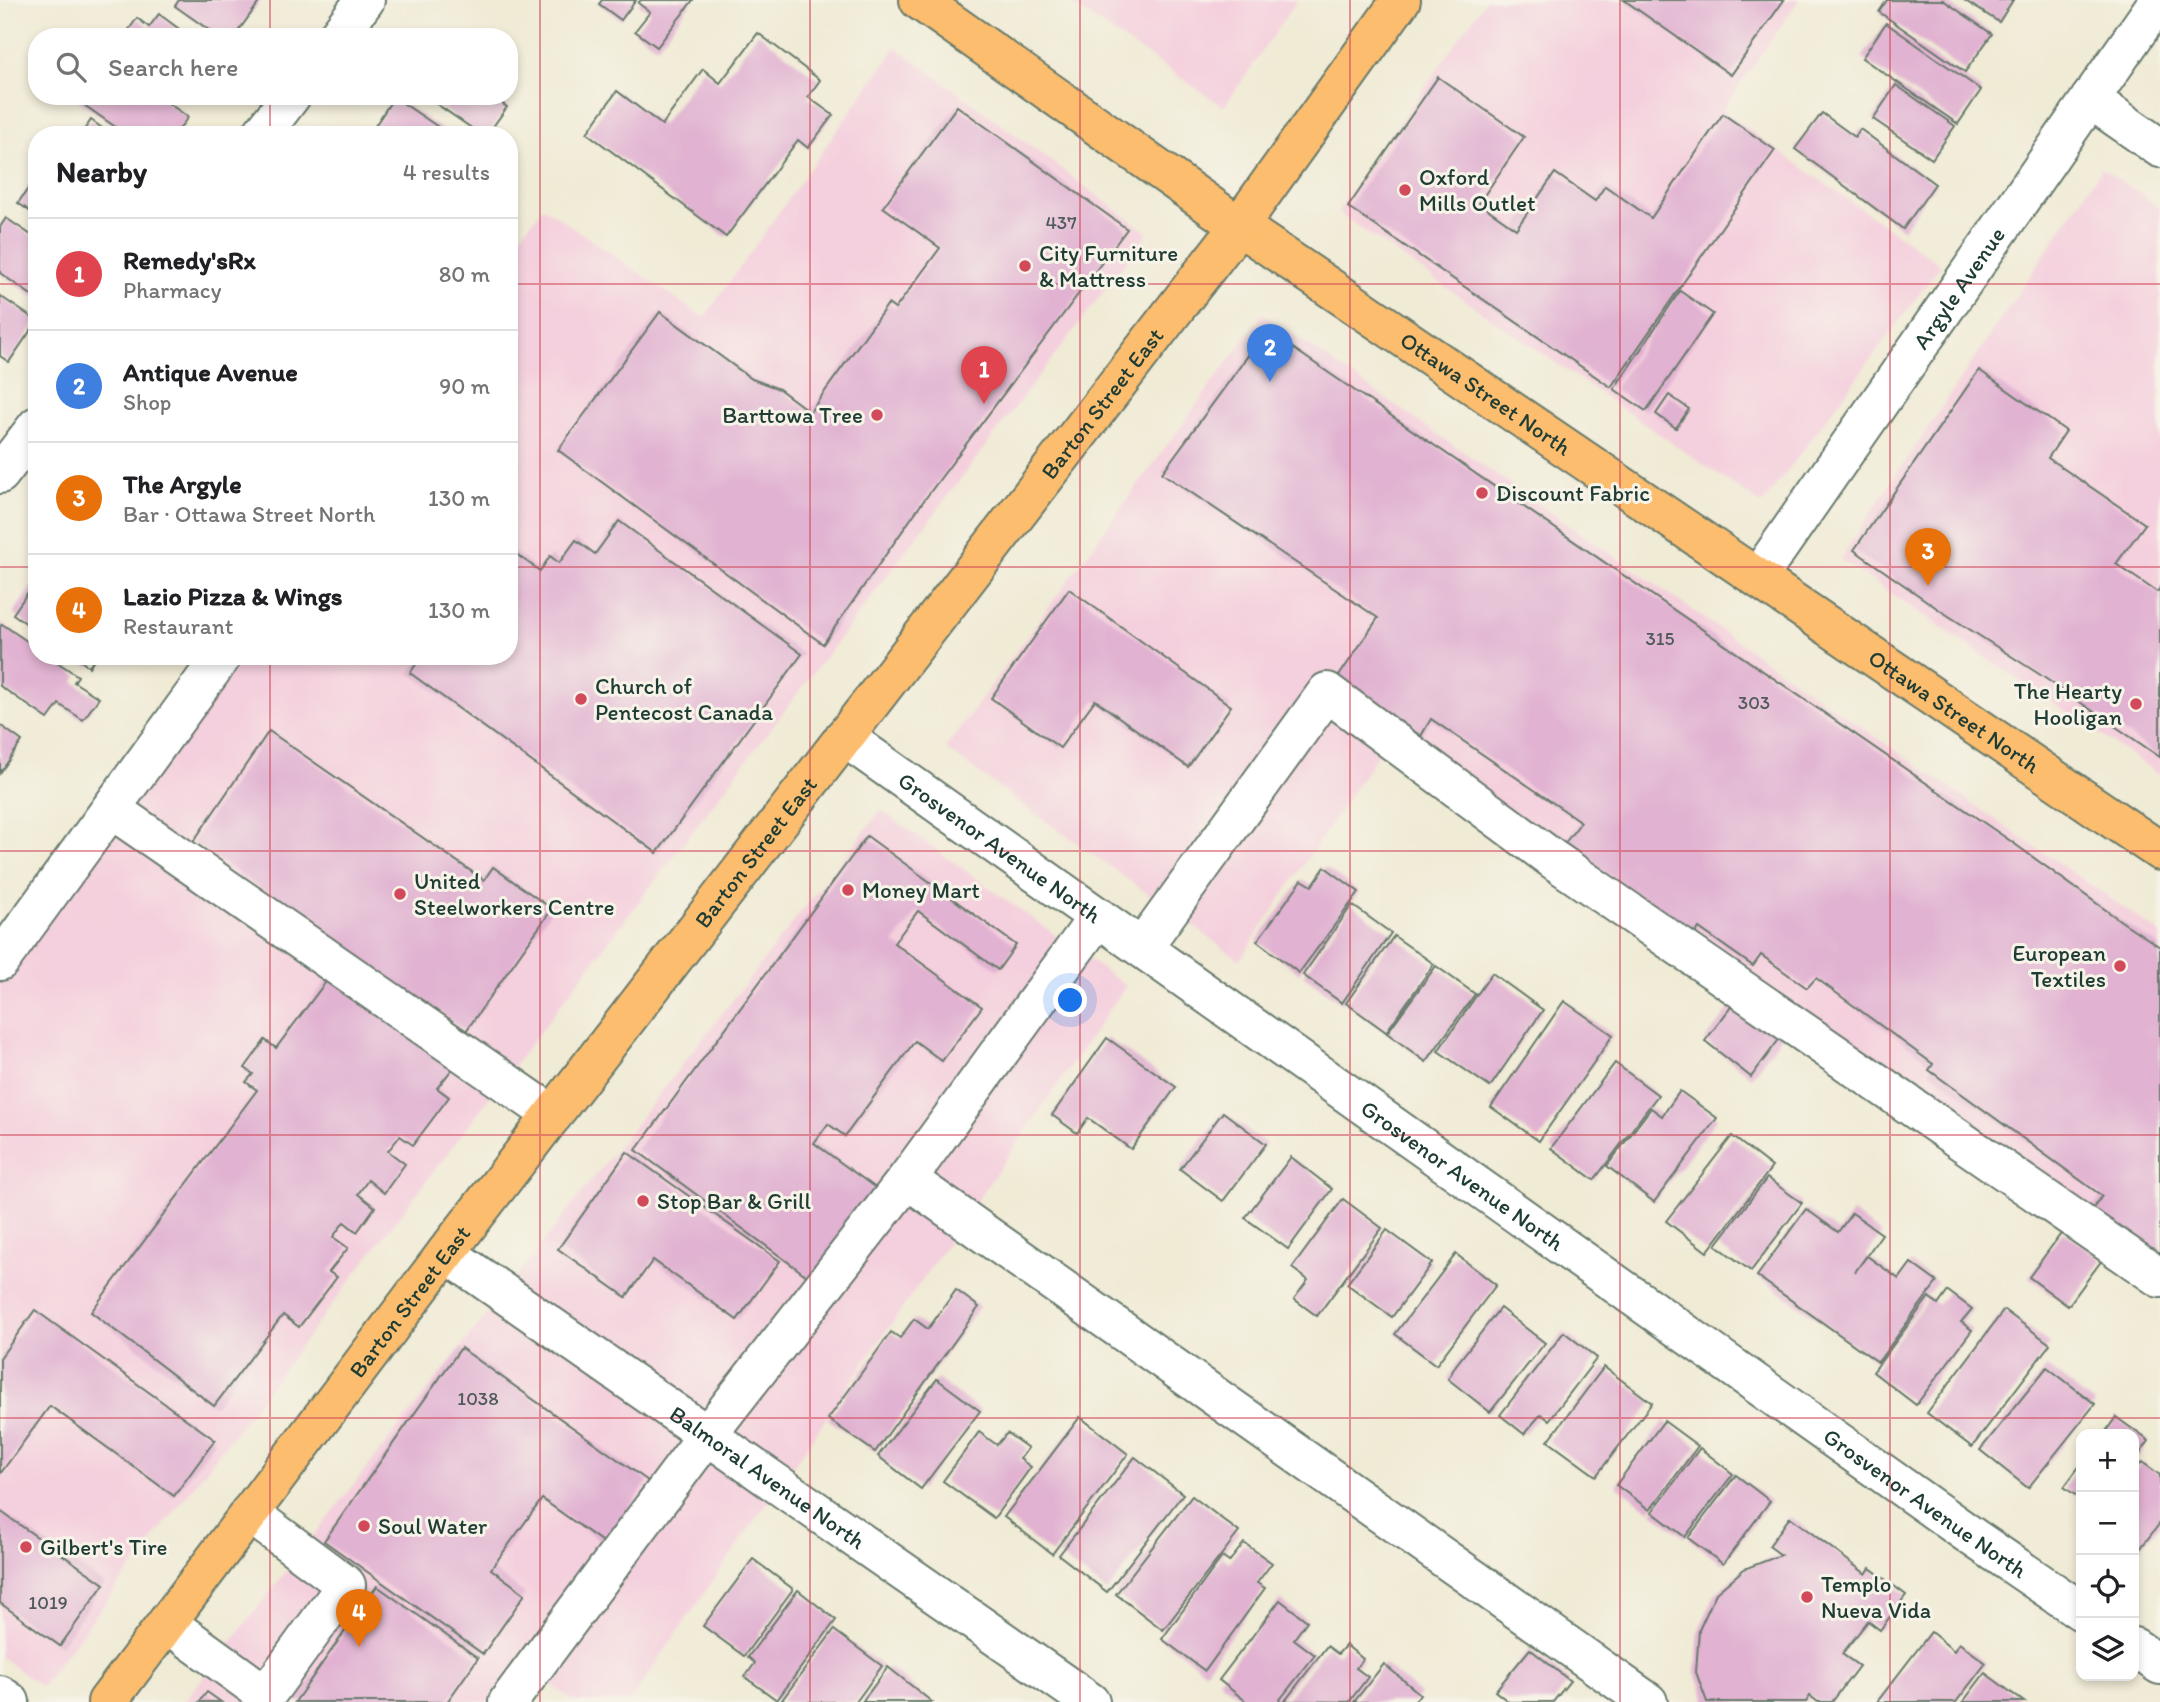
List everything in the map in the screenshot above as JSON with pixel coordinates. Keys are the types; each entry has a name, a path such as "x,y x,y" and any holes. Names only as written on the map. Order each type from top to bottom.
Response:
{"main road":[{"name":"Ottawa Street North","path":"919,0 1240,226 2160,851"},
{"name":"Barton Street East","path":"107,1702 446,1253 1240,226 1401,0"}],"street":[{"path":"344,28 365,0"},
{"name":"Argyle Avenue","path":"1758,577 2159,0"},
{"path":"2090,99 2160,148"},
{"path":"268,126 284,105"},
{"path":"0,474 28,438"},
{"path":"0,961 215,665"},
{"path":"1142,948 1327,692 1554,860 2160,1278"},
{"name":"Grosvenor Avenue North","path":"844,737 2076,1608"},
{"path":"111,809 552,1115"},
{"path":"525,1696 708,1434 907,1179 1098,916"},
{"path":"907,1179 1648,1702"},
{"name":"Balmoral Avenue North","path":"446,1253 1090,1702"},
{"path":"167,1623 266,1695 346,1585 249,1513"},
{"path":"2139,1650 2160,1665"},
{"path":"0,1695 10,1702"}],"shaded area":[{"path":"1065,0 1297,0 1224,107"},
{"path":"1486,0 1799,0 1722,111 1941,265 1762,505 1337,212"},
{"path":"896,47 1148,233 41,1687 0,1656 0,942 199,665 518,665 518,239 543,207 704,318"},
{"path":"2102,168 2160,208 2160,775 1840,559"},
{"path":"1263,314 2160,933 2160,1271 1387,740 1240,960 945,749"},
{"path":"881,810 1126,986 629,1702 575,1702 537,1674 514,1702 184,1702"}],"building":[{"path":"179,0 260,1 240,28 206,28 175,6"},
{"path":"602,0 636,0 621,20 599,4"},
{"path":"641,0 693,0 657,47 635,31 650,12 638,3"},
{"path":"1624,0 1784,0 1731,75"},
{"path":"1887,0 1943,0 1992,34 1965,72 1879,12"},
{"path":"1964,0 2013,0 1999,22"},
{"path":"159,14 178,28 130,28 137,18 149,27"},
{"path":"1886,23 1981,90 1958,124 1862,58"},
{"path":"758,33 820,80 808,97 833,115 808,148 798,140 726,237 587,133 617,91 662,125 703,69 720,83"},
{"path":"1438,77 1524,137 1479,203 1516,229 1555,173 1595,201 1605,186 1651,218 1723,114 1775,150 1611,387 1348,207"},
{"path":"1896,85 1955,126 1932,159 1873,119"},
{"path":"84,105 171,105 188,117 182,126 114,126"},
{"path":"389,105 406,105 437,126 375,126"},
{"path":"438,105 507,107 493,126 469,126"},
{"path":"957,106 1127,229 922,503 823,644 558,450 660,312 752,379 779,389 810,412 888,304 895,309 940,248 883,207"},
{"path":"1822,113 1855,137 1860,129 1935,184 1903,229 1795,149"},
{"path":"91,120 99,126 87,126"},
{"path":"28,189 28,210 18,203"},
{"path":"6,218 28,233 28,293 0,273 0,227"},
{"path":"1680,291 1713,314 1646,411 1614,389"},
{"path":"0,296 28,315 28,334 9,362 0,356"},
{"path":"1278,338 2012,842 2160,947 2160,1261 2092,1210 2102,1196 1929,1070 1933,1064 1816,978 1807,988 1761,955 1753,966 1699,928 1694,936 1565,843 1581,822 1431,719 1421,736 1337,679 1378,618 1162,473 1258,342"},
{"path":"1979,370 2066,431 2048,458 2145,524 2116,564 2157,592 2160,588 2160,757 1854,550"},
{"path":"1669,395 1689,409 1676,428 1656,414"},
{"name":"Church of Pentecost Canada","path":"619,521 802,654 657,853 410,673 416,665 518,665 518,555 540,571 550,556 559,563 576,540 595,554"},
{"path":"1069,589 1231,706 1188,767 1095,700 1060,748 991,698"},
{"path":"28,592 28,625 13,614"},
{"path":"2,624 28,642 28,665 62,665 78,676 74,682 99,698 83,720 59,704 48,719 0,686"},
{"path":"0,725 22,741 0,773"},
{"name":"United Steelworkers Centre","path":"269,731 484,880 493,867 552,909 466,1031 193,842"},
{"path":"867,836 1016,945 998,970 918,911 894,943 982,1007 942,1061 915,1041 845,1136 828,1124 814,1143 877,1189 811,1279 636,1150"},
{"path":"1325,867 1359,892 1299,973 1257,941 1302,880 1312,886"},
{"path":"1352,905 1391,933 1342,1003 1303,975"},
{"path":"1394,936 1434,964 1386,1032 1346,1003"},
{"path":"1436,966 1475,994 1426,1062 1387,1033"},
{"path":"1492,973 1543,1010 1490,1087 1438,1051"},
{"path":"331,975 454,1067 437,1088 449,1097 413,1145 400,1136 388,1151 405,1164 384,1193 368,1180 358,1194 375,1207 357,1232 344,1222 333,1237 348,1248 329,1272 337,1277 299,1327 283,1315 214,1406 91,1312 257,1090 246,1082 253,1074 245,1068 265,1040 276,1048"},
{"path":"1740,995 1786,1030 1751,1077 1705,1041"},
{"path":"1564,1001 1613,1035 1539,1141 1491,1107"},
{"path":"1107,1038 1176,1087 1131,1149 1088,1118 1077,1133 1052,1115"},
{"path":"1615,1063 1658,1095 1594,1180 1551,1148"},
{"path":"1680,1091 1717,1118 1654,1202 1607,1166 1651,1108 1662,1116"},
{"path":"1223,1112 1266,1144 1223,1201 1180,1169"},
{"path":"1732,1136 1772,1167 1707,1252 1666,1221"},
{"name":"Stop Bar & Grill","path":"627,1152 780,1261 737,1320 653,1260 626,1297 558,1249"},
{"path":"1291,1157 1332,1189 1288,1249 1245,1218"},
{"path":"1767,1178 1802,1203 1751,1271 1716,1245"},
{"path":"1343,1199 1382,1228 1317,1316 1294,1299 1308,1280 1292,1268"},
{"path":"1806,1209 1838,1232 1852,1213 1882,1234 1855,1272 1867,1256 1899,1279 1911,1263 1937,1282 1878,1362 1757,1276"},
{"path":"1387,1230 1432,1263 1392,1317 1347,1284"},
{"path":"2063,1231 2102,1260 2068,1306 2029,1277"},
{"path":"1456,1254 1496,1285 1436,1365 1395,1334"},
{"path":"956,1290 979,1307 875,1452 828,1419 891,1332 900,1338 914,1319 928,1329"},
{"path":"1948,1291 1972,1309 1961,1322 1972,1330 1916,1405 1873,1372 1929,1297 1938,1305"},
{"path":"1500,1308 1545,1343 1490,1412 1448,1379"},
{"path":"35,1310 215,1440 174,1496 50,1406 0,1474 0,1358"},
{"path":"2004,1310 2050,1344 1972,1447 1927,1413"},
{"path":"1564,1332 1597,1358 1549,1420 1541,1414 1524,1434 1500,1415"},
{"path":"461,1348 648,1481 604,1543 542,1499 491,1569 525,1594 483,1654 324,1541"},
{"path":"1604,1367 1652,1403 1596,1476 1548,1441"},
{"path":"2047,1367 2095,1404 2028,1488 1980,1450"},
{"path":"937,1379 980,1411 921,1489 878,1456"},
{"path":"1080,1417 1128,1454 1052,1554 1004,1517"},
{"path":"2116,1417 2132,1429 2108,1429"},
{"path":"1664,1421 1698,1446 1650,1510 1616,1485"},
{"path":"979,1432 997,1445 1007,1433 1028,1448 1020,1459 1031,1467 994,1518 943,1481"},
{"path":"2139,1434 2149,1441 2139,1455"},
{"path":"1700,1448 1733,1474 1685,1537 1652,1512"},
{"path":"1135,1457 1183,1494 1107,1592 1059,1555"},
{"path":"2142,1462 2160,1475 2160,1523 2139,1550 2139,1492 2139,1466"},
{"path":"2076,1471 2076,1495 2064,1487"},
{"path":"1736,1475 1770,1501 1723,1564 1688,1538"},
{"path":"1192,1496 1239,1532 1163,1630 1116,1594"},
{"name":"Gilbert's Tire","path":"0,1511 104,1584 60,1646 0,1603"},
{"path":"1790,1517 1866,1574 1870,1568 1906,1595 1880,1630 1868,1621 1842,1654 1859,1666 1832,1702 1818,1702 1810,1696 1806,1702 1707,1702 1696,1672 1699,1630 1716,1593 1744,1569 1781,1555 1769,1546"},
{"path":"1244,1543 1272,1563 1257,1583 1265,1588 1205,1671 1162,1639 1222,1557 1229,1562"},
{"path":"753,1559 793,1589 744,1656 703,1626"},
{"path":"377,1586 478,1658 447,1702 295,1702"},
{"path":"798,1590 836,1620 777,1700 745,1677 755,1663 748,1657"},
{"path":"1280,1600 1307,1621 1294,1639 1315,1655 1278,1702 1247,1702 1219,1680"},
{"path":"834,1630 882,1666 856,1702 782,1700"},
{"path":"1931,1632 1954,1651 1959,1643 1986,1663 1956,1702 1877,1702"},
{"path":"1346,1645 1363,1659 1356,1668 1368,1677 1349,1702 1285,1701 1327,1646 1338,1654"},
{"path":"1530,1649 1570,1681 1553,1702 1509,1702 1495,1691"},
{"path":"1384,1664 1420,1694 1414,1702 1354,1702"},
{"path":"888,1667 932,1702 862,1702"},
{"path":"1985,1673 2024,1702 1963,1702"},
{"path":"207,1692 221,1702 199,1702"}],"place":[{"name":"Oxford Mills Outlet","path":"1405,190"},
{"name":"City Furniture & Mattress","path":"1025,266"},
{"name":"Antique Avenue","path":"1270,382"},
{"name":"Remedy'sRx","path":"984,404"},
{"name":"Barttowa Tree","path":"877,415"},
{"name":"Discount Fabric","path":"1482,493"},
{"name":"The Argyle","path":"1928,586"},
{"name":"Church of Pentecost Canada","path":"581,699"},
{"name":"The Hearty Hooligan","path":"2136,704"},
{"name":"Money Mart","path":"848,890"},
{"name":"United Steelworkers Centre","path":"400,894"},
{"name":"European Textiles","path":"2120,966"},
{"name":"Stop Bar & Grill","path":"643,1201"},
{"name":"Soul Water","path":"364,1526"},
{"name":"Gilbert's Tire","path":"26,1547"},
{"name":"Templo Nueva Vida","path":"1807,1597"},
{"name":"Lazio Pizza & Wings","path":"359,1647"}]}
